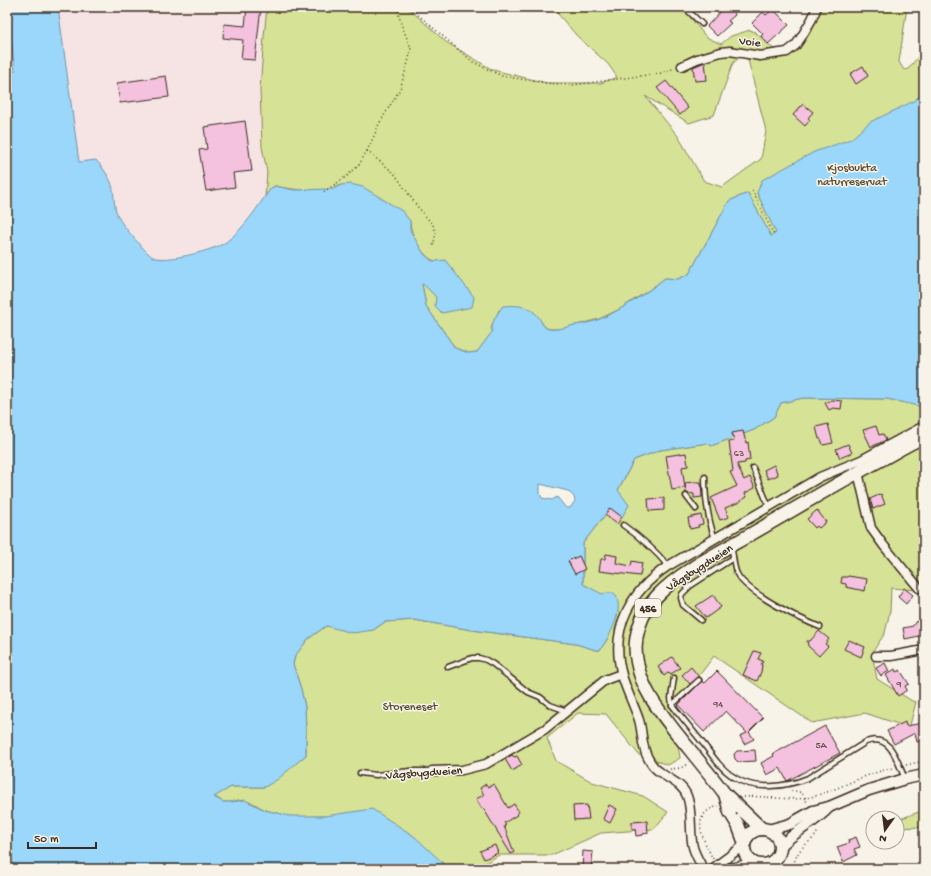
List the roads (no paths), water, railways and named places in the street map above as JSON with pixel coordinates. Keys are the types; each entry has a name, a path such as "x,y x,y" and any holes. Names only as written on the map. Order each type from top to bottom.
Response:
{"main road":[{"name":"Vågsbygdveien","path":"765,829 725,794 651,699 639,674 636,662 636,647 641,621 647,609 657,596 682,575 732,552 923,432"},
{"name":"Vågsbygdveien","path":"725,794 730,812 738,825 744,844"},
{"path":"744,844 749,834 753,831 765,829"},
{"name":"456","path":"765,829 776,835 780,849 782,869"},
{"name":"456","path":"744,844 744,854 755,865"},
{"path":"755,865 769,864 776,859 780,849"}],"street":[{"name":"Voie","path":"682,66 696,59 721,52 730,51 760,56 788,52 796,45 802,36 817,7"},
{"name":"Vågsbygdveien","path":"703,869 693,847 689,805 686,794 679,785 663,775 653,766 646,753 643,744 640,722 621,674 618,641 622,623 635,595 652,578 668,566 820,477 923,432"},
{"path":"858,472 871,528 919,588"},
{"path":"876,656 891,656 924,650"},
{"name":"Vågsbygdveien","path":"432,771 462,770 486,764 545,729 605,680 621,674"},
{"path":"765,829 790,824 813,811 829,808 870,790 905,779 924,775"},
{"path":"780,849 787,838 829,808"},
{"path":"712,869 744,844"},
{"path":"726,869 755,865"}],"lane":[{"path":"684,7 702,24"},
{"path":"753,468 769,507"},
{"name":"Vågsbygdveien","path":"705,477 705,496 708,517 715,539"},
{"path":"686,496 696,509"},
{"path":"624,525 655,550 668,566"},
{"path":"732,552 737,574 743,583 790,614 820,627"},
{"name":"Vågsbygdveien","path":"701,620 683,605 681,598 682,594 732,552"},
{"path":"448,666 472,658 486,660 528,692 540,697 550,705 568,711"},
{"path":"674,678 671,698 672,705 725,771 738,780 758,786 798,782 808,778 866,742 874,740 883,742 890,746 905,779"},
{"path":"672,705 699,680"},
{"name":"Vågsbygdveien","path":"360,773 376,775 410,771 432,771"}],"water":[{"path":"7,7 58,7 79,162 96,160 101,166 112,185 117,214 121,221 129,232 153,257 168,258 190,255 212,249 226,242 239,231 271,188 275,186 294,190 333,189 341,185 350,184 363,187 402,211 410,221 411,232 424,254 432,261 445,260 474,297 472,307 442,313 435,306 436,297 422,284 426,306 455,348 469,353 477,352 492,332 493,322 503,306 528,308 537,315 546,328 561,328 600,319 634,301 665,278 678,279 689,274 729,201 748,193 771,236 776,233 757,193 762,180 814,152 851,139 870,122 915,100 924,91 924,407 887,399 803,398 781,403 774,417 754,430 711,446 708,443 660,450 634,460 618,490 629,505 622,517 605,515 583,543 583,584 602,594 614,593 617,599 618,606 615,622 600,650 576,644 472,630 414,620 385,622 373,630 353,633 326,626 308,639 295,656 293,664 305,707 306,755 278,779 265,787 231,787 214,797 223,802 245,800 265,810 290,816 325,816 372,809 414,836 445,865 452,869 7,869 7,73 15,71","holes":["540,484 568,491 574,497 575,501 570,508 566,508 557,497 552,500 542,498 540,494"]}],"park label":[{"name":"Kjosbukta naturreservat","path":"852,174"},
{"name":"Storeneset","path":"410,706"}]}
